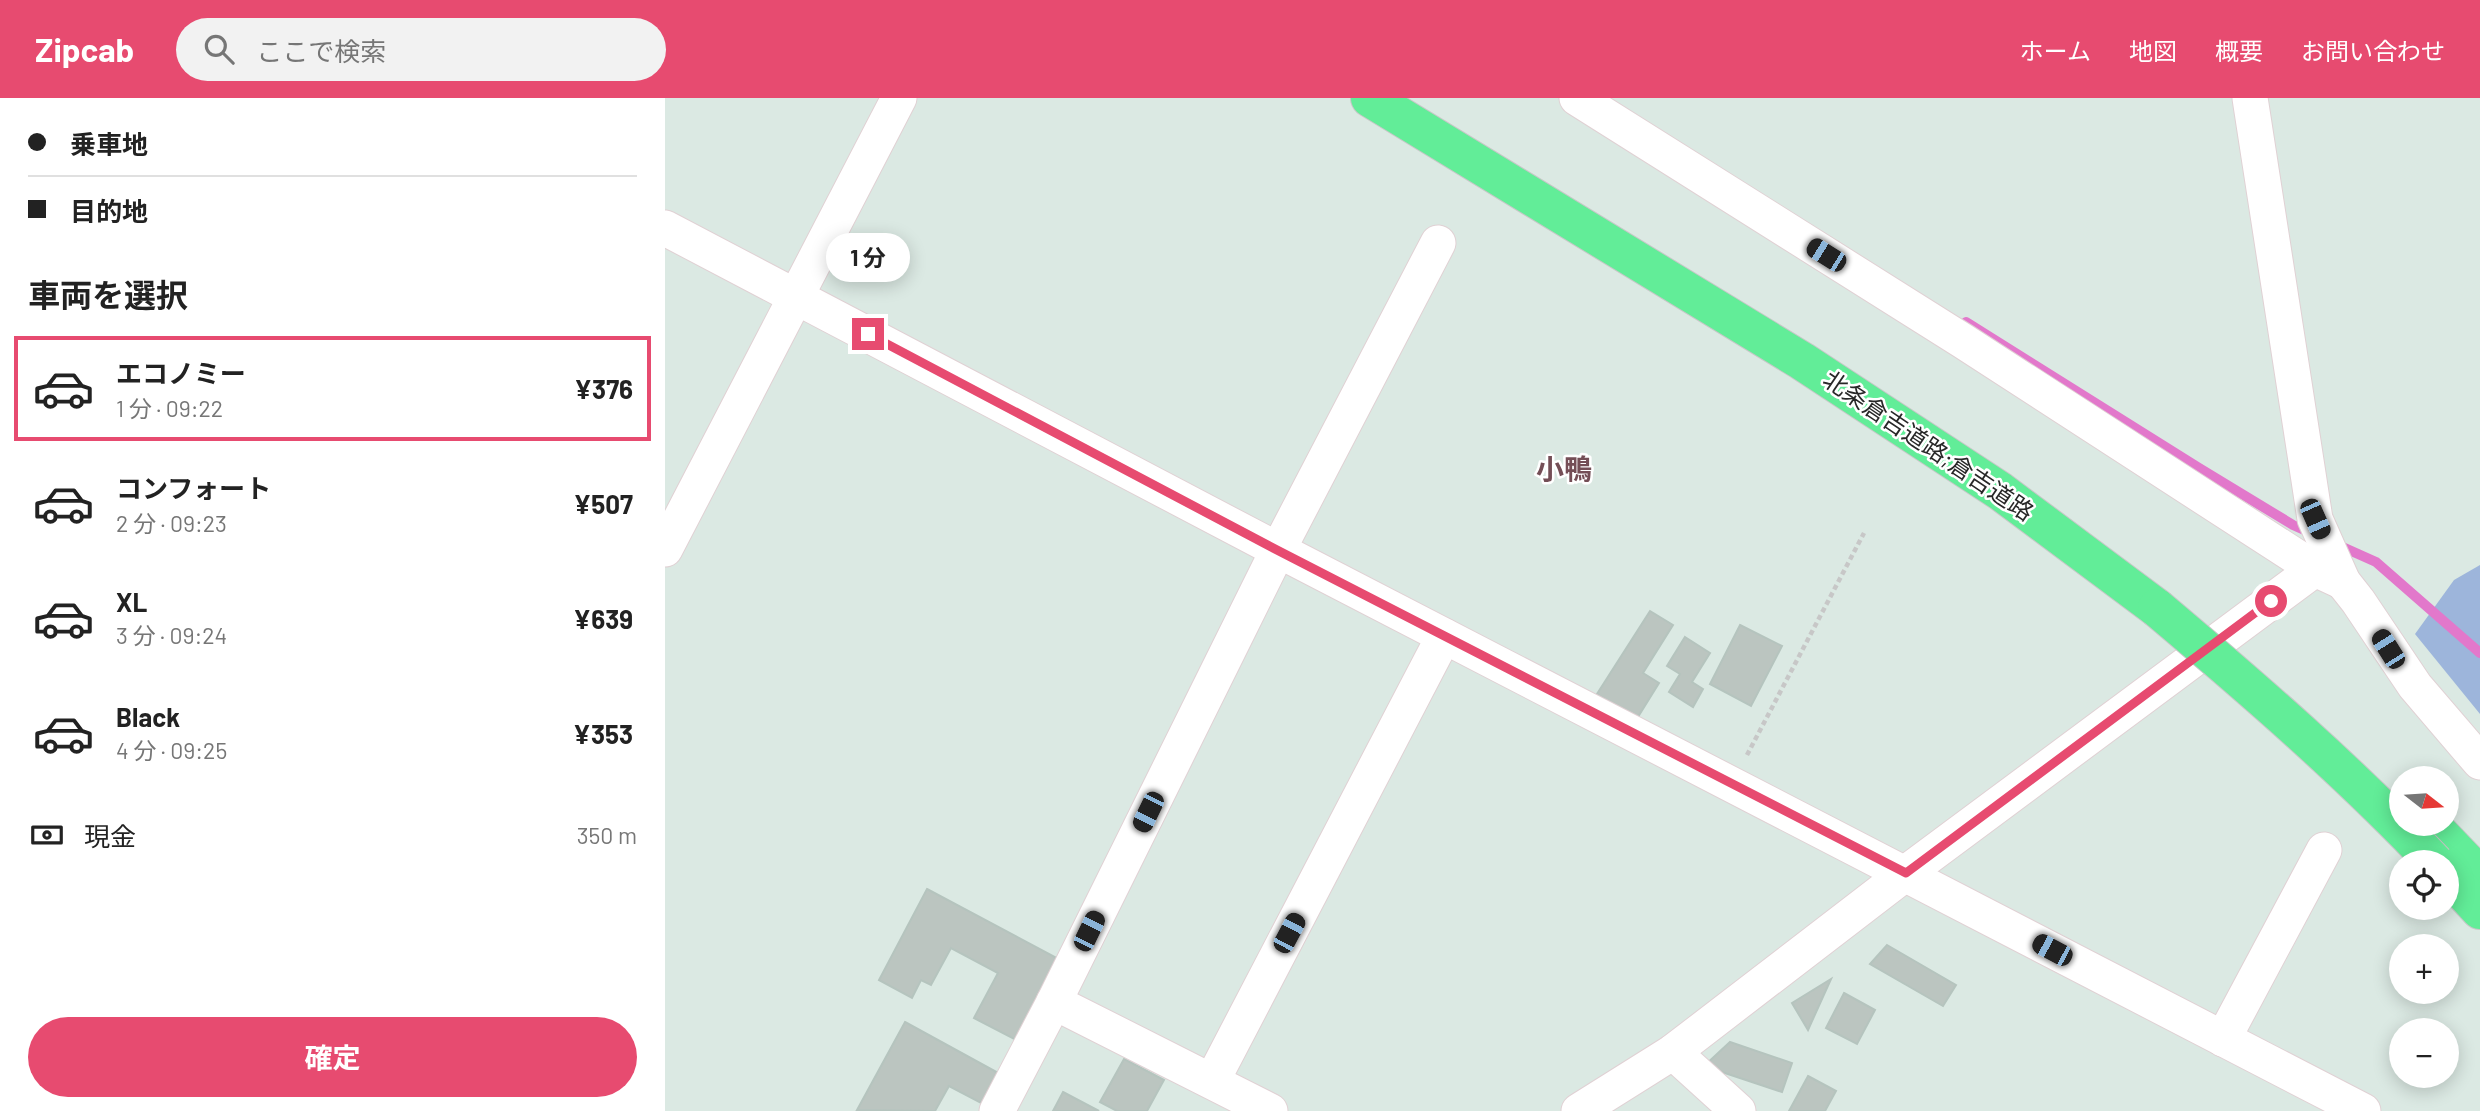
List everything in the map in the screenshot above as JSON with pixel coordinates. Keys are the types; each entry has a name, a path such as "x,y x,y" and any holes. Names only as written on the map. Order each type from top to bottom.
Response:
{"highway":[{"name":"北条倉吉道路;倉吉道路","path":"1370,98 1802,361 2166,599 2423,850"},
{"name":"北条倉吉道路;倉吉道路","path":"1421,98 1816,338 2014,471 2166,599 2291,693 2389,783"},
{"path":"2442,836 2480,876"},
{"path":"2459,887 2480,910"}],"street":[{"path":"665,549 899,98"},
{"path":"1577,98 2329,576 2358,601 2415,686 2480,762"},
{"path":"2250,98 2315,519 2329,576"},
{"path":"665,228 1277,550 2363,1111"},
{"path":"997,1111 1054,1002 1277,550 1438,243"},
{"path":"1579,1111 1673,1052 1906,873 2329,576"},
{"path":"1212,1082 1444,636"},
{"path":"2223,1039 2324,850"},
{"path":"1054,1002 1270,1111"},
{"path":"1673,1052 1738,1111"}],"path":[{"path":"1731,785 1864,533"}],"shaded area":[{"path":"2480,565 2480,714 2415,634 2454,580"}],"building":[{"path":"1650,611 1673,625 1643,673 1659,683 1636,720 1597,694"},
{"path":"1740,625 1782,646 1751,706 1710,684"},
{"path":"1685,637 1710,653 1692,682 1703,689 1693,707 1669,692 1680,674 1667,666"},
{"path":"927,889 1064,962 1022,1043 974,1018 998,973 951,948 931,985 921,980 912,998 879,980"},
{"path":"1887,945 1956,985 1943,1006 1870,964"},
{"path":"1831,979 1808,1030 1792,1003"},
{"path":"1844,993 1875,1010 1857,1044 1826,1028"},
{"path":"905,1022 1000,1074 983,1104 949,1086 935,1111 857,1110"},
{"path":"1730,1042 1792,1063 1782,1092 1704,1066"},
{"path":"1124,1059 1164,1080 1147,1111 1117,1111 1100,1102"},
{"path":"1808,1076 1836,1091 1825,1111 1789,1111"},
{"path":"1063,1092 1099,1111 1053,1111"}],"waterway":[{"path":"1966,322 2199,468 2293,525 2311,533"},
{"path":"2338,545 2376,562 2480,653"}],"district":[{"name":"小鴨","path":"1564,469"}],"route":[{"path":"868,334 1277,550 1906,873 2271,601"}]}
